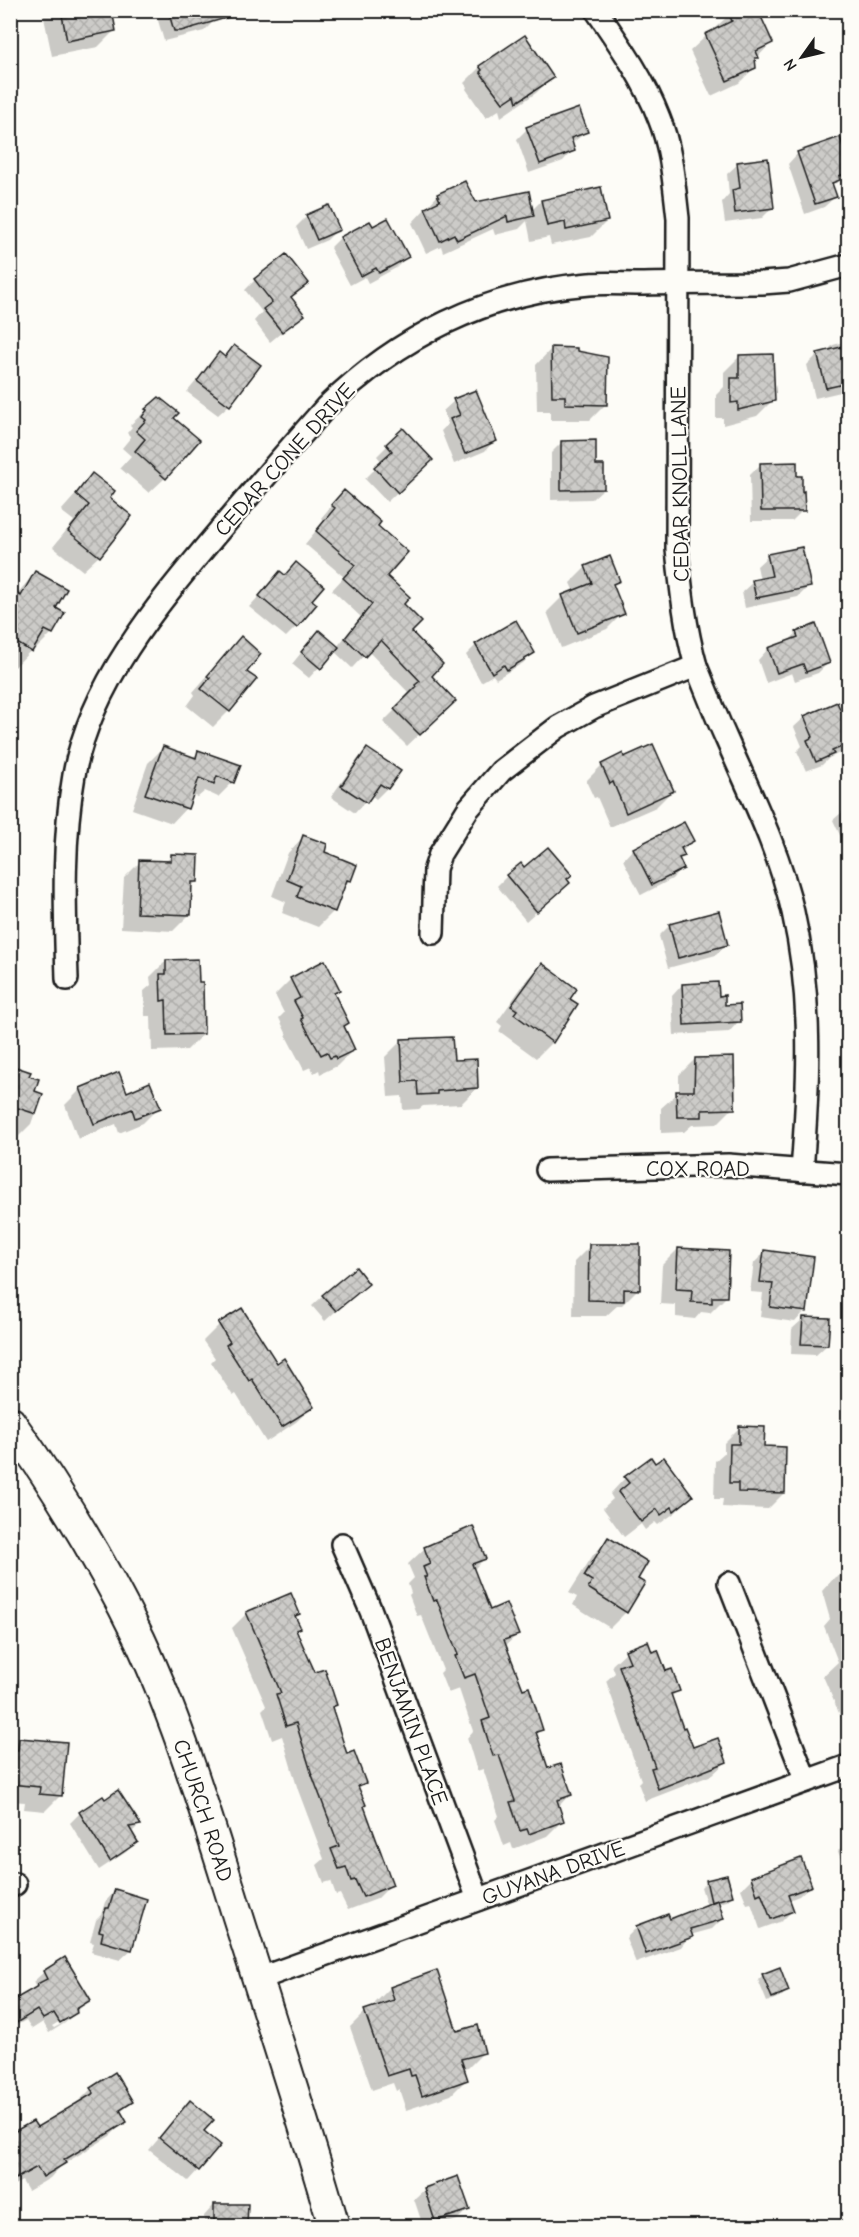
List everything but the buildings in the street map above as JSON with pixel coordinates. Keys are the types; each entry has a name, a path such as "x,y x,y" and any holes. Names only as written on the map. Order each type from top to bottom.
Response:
{"main road":[{"name":"CHURCH ROAD","path":"10,1422 53,1483 97,1559 139,1639 164,1694 201,1798 334,2226"}],"street":[{"name":"CEDAR KNOLL LANE","path":"596,10 629,58 660,120 672,168 678,218 676,549 689,642 696,666 769,835 794,913 806,986 809,1035 809,1085 802,1171"},
{"name":"CEDAR CONE DRIVE","path":"67,979 65,841 74,773 101,696 116,667 153,612 326,407 351,383 400,346 435,326 471,311 535,291 589,284 789,281 849,265"},
{"path":"433,933 435,869 440,854 468,809 501,771 558,727 594,707 696,666"},
{"name":"COX ROAD","path":"547,1170 728,1166 849,1174"},
{"name":"BENJAMIN PLACE","path":"342,1544 371,1611 478,1899"},
{"path":"729,1583 806,1781"},
{"name":"GUYANA DRIVE","path":"258,1979 849,1766"}]}
